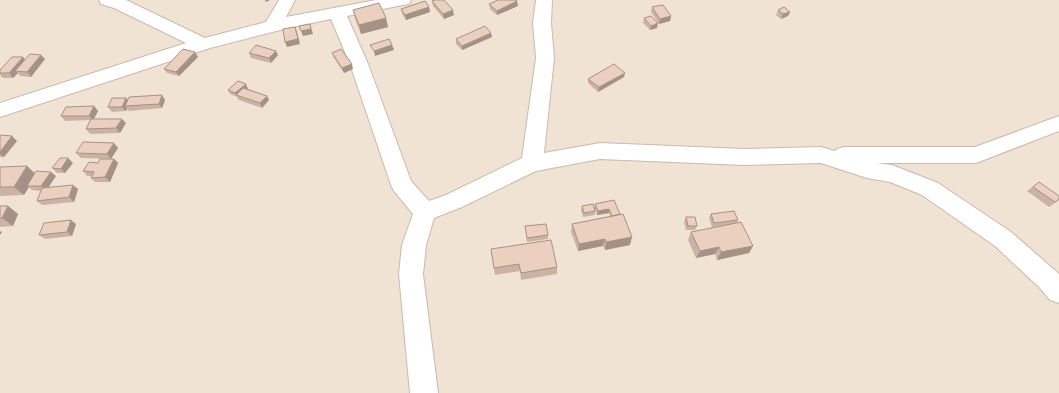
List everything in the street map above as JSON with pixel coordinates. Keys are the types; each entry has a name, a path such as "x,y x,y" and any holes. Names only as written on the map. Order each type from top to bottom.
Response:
{"street":[{"path":"107,0 120,4 203,44"},
{"path":"273,25 287,0"},
{"path":"0,110 116,70 203,44 273,25 403,0"},
{"path":"532,163 545,58 542,22 544,0"},
{"path":"337,13 360,64 402,185 425,212"},
{"path":"425,212 454,201 532,163 600,151 744,157 821,155 976,156 1059,123"},
{"path":"821,155 867,170 892,174 930,189 1003,239 1049,280 1059,292"},
{"path":"424,393 411,274 414,244 425,212"}],"shaded area":[{"path":"0,0 1059,0 1059,393 0,393"}],"building":[{"path":"444,0 453,10 443,14 432,1"},
{"path":"498,0 517,1 497,11 489,4"},
{"path":"425,1 429,7 405,15 401,9"},
{"path":"379,3 386,18 359,25 353,10"},
{"path":"663,5 671,16 660,19 652,7"},
{"path":"784,7 790,12 783,14 778,10"},
{"path":"651,16 658,23 651,26 644,18"},
{"path":"310,24 311,29 301,31 299,26"},
{"path":"485,26 491,33 462,46 456,39"},
{"path":"295,27 298,39 285,42 283,29"},
{"path":"389,39 392,45 374,51 370,45"},
{"path":"256,45 276,51 269,58 249,53"},
{"path":"183,49 195,52 176,72 164,69"},
{"path":"341,49 352,64 342,68 332,53"},
{"path":"30,54 41,55 27,72 15,71"},
{"path":"12,57 23,57 9,73 0,73 0,70"},
{"path":"614,64 625,73 599,87 588,79"},
{"path":"238,81 246,84 235,93 228,90"},
{"path":"243,88 267,96 260,103 236,95"},
{"path":"162,95 159,104 125,106 129,97"},
{"path":"112,98 126,98 122,107 108,107"},
{"path":"94,106 89,116 61,116 66,107"},
{"path":"91,119 122,119 116,128 86,129"},
{"path":"0,135 12,136 0,152"},
{"path":"83,142 114,143 107,154 76,153"},
{"path":"60,158 68,158 61,169 52,168"},
{"path":"100,159 114,159 105,177 91,178 94,172 83,171 89,162 98,163"},
{"path":"27,166 14,187 0,187 0,167"},
{"path":"36,171 51,172 41,186 27,186"},
{"path":"1039,182 1059,196 1059,199 1055,202 1033,187"},
{"path":"73,185 69,197 37,201 42,188"},
{"path":"614,200 620,214 612,216 609,209 598,211 595,204"},
{"path":"593,204 595,211 584,213 582,206"},
{"path":"0,206 8,206 2,218 0,218"},
{"path":"734,211 738,220 714,223 711,214"},
{"path":"623,214 632,237 606,242 605,239 579,244 572,224"},
{"path":"686,217 695,217 697,226 688,226"},
{"path":"71,220 67,232 39,235 44,223"},
{"path":"741,222 753,246 721,252 719,247 700,251 691,232"},
{"path":"546,224 548,235 527,238 525,226"},
{"path":"551,240 557,267 521,273 519,264 494,268 491,249"}]}
